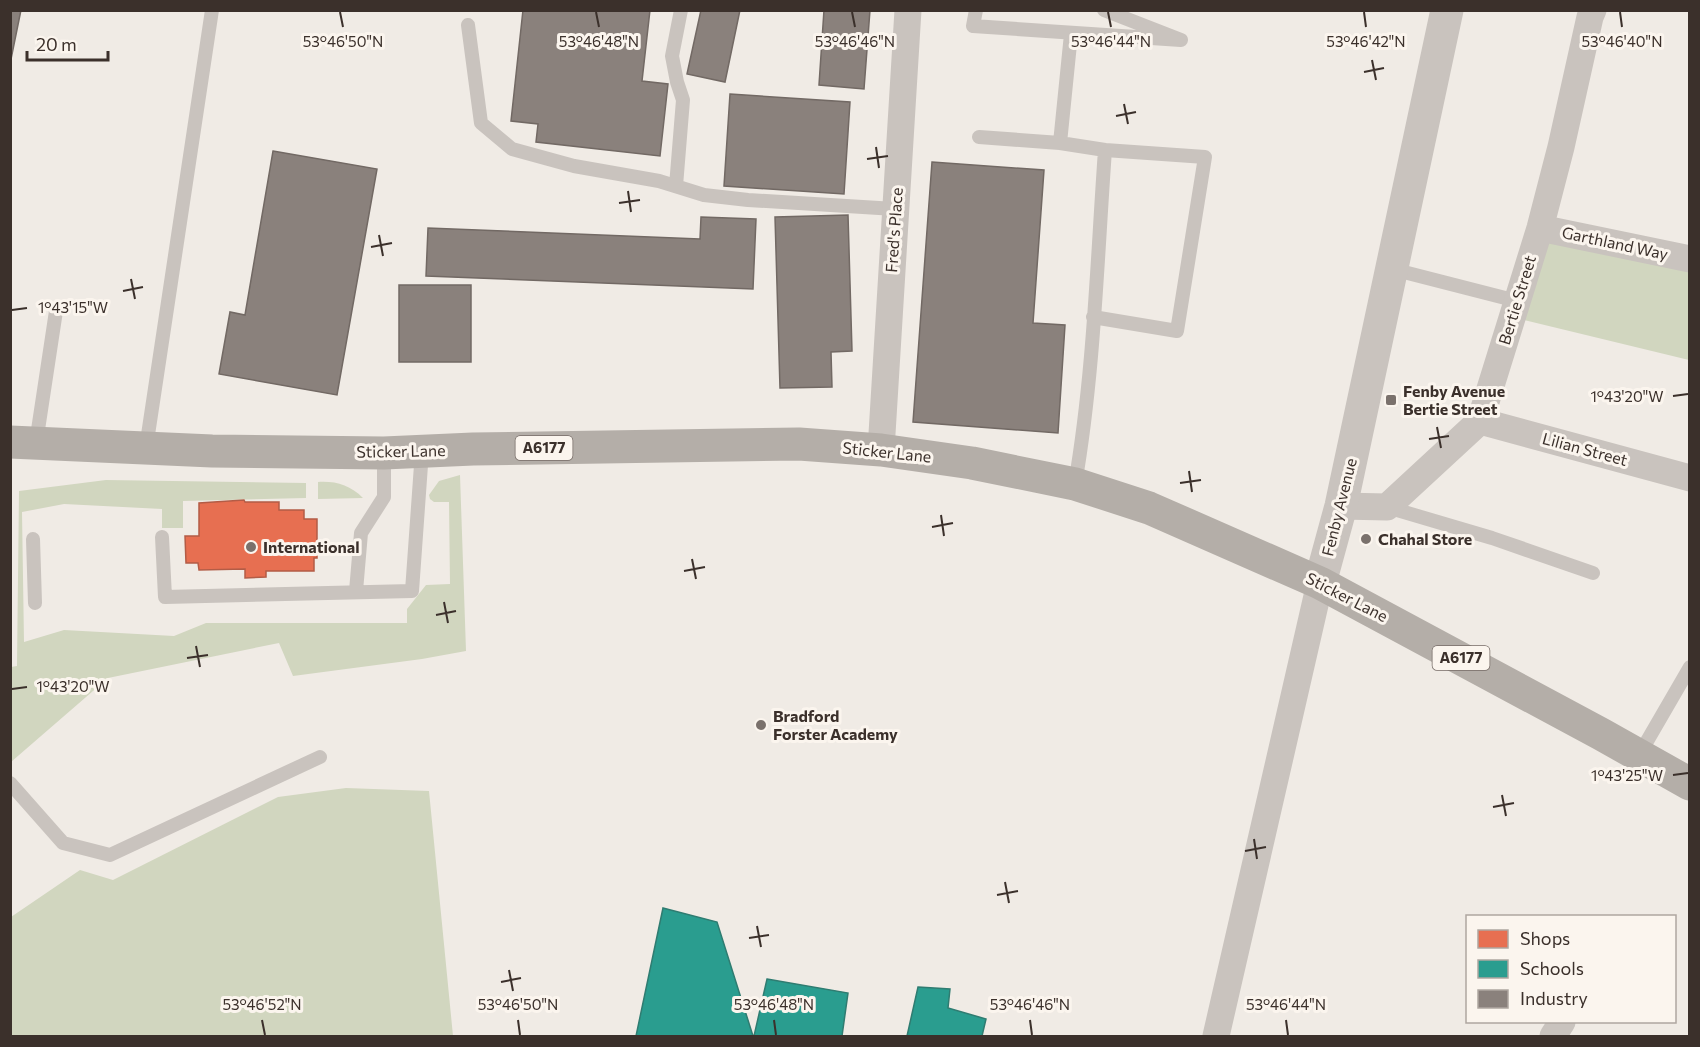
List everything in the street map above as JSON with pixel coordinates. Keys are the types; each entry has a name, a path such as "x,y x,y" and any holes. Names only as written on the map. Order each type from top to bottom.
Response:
{"highway":[{"name":"Sticker Lane","path":"23,443 212,451 384,453 799,444 881,450 972,463 1075,483 1149,508 1320,583 1689,784"}],"street":[{"name":"Fred's Place","path":"881,450 908,10"},
{"name":"Fenby Avenue","path":"1216,1036 1320,583 1341,506 1447,10"},
{"name":"Bertie Street","path":"1480,421 1540,228 1593,10"},
{"name":"Garthland Way","path":"1540,228 1689,259"},
{"path":"1341,506 1387,507 1480,421"},
{"name":"Lilian Street","path":"1480,421 1689,478"},
{"path":"1553,1036 1561,1023"}],"lane":[{"path":"146,448 212,10"},
{"path":"676,186 683,100 676,82 672,56 681,10"},
{"path":"976,10 973,26 1180,40 1104,10"},
{"path":"468,25 481,123 512,149 574,166 659,181 704,195 895,209"},
{"path":"1060,143 1071,34"},
{"path":"979,137 1060,143 1105,150 1205,157 1176,331 1093,317"},
{"path":"1075,483 1085,424 1105,150"},
{"path":"1392,269 1517,301"},
{"path":"23,443 56,311"},
{"path":"162,537 165,597 412,591 422,452"},
{"path":"356,591 361,533 384,497 384,453"},
{"path":"1387,507 1492,538 1593,573"},
{"path":"33,539 35,603"},
{"path":"1639,755 1689,667"},
{"path":"10,783 63,843 110,855 320,758"}],"green space":[{"path":"1540,228 1689,259 1689,360 1512,317"},
{"path":"460,475 466,651 293,676 279,643 108,678 11,762 11,667 17,666 19,491 106,480 306,483 306,498 183,501 183,528 162,528 162,509 64,504 22,512 24,642 64,630 174,636 206,623 407,623 407,609 426,585 450,584 449,502 434,502 429,495 439,481"},
{"path":"318,482 342,485 363,498 318,499"},
{"path":"346,788 429,791 453,1036 11,1036 11,917 80,870 113,880 278,797"}],"building: Shops":[{"name":"International","path":"244,500 245,502 279,502 279,510 304,510 304,519 317,519 317,558 314,558 314,571 266,571 266,577 245,578 245,569 199,570 198,563 186,563 185,536 199,536 199,503"}],"building: Schools":[{"path":"663,908 717,922 753,1036 636,1036"},
{"path":"767,979 848,993 842,1036 754,1036"},
{"path":"918,987 950,989 948,1008 986,1019 982,1036 907,1036"}],"building: Industry":[{"path":"10,10 21,10 10,64"},
{"path":"523,10 650,10 642,81 668,84 660,156 536,142 538,124 511,121"},
{"path":"701,10 740,10 725,82 687,74"},
{"path":"824,10 870,10 864,89 819,85"},
{"path":"730,94 850,102 844,194 724,186"},
{"path":"273,151 377,169 337,395 219,374 230,312 245,315"},
{"path":"932,162 1044,170 1033,323 1065,325 1058,433 913,422"},
{"path":"848,215 852,351 831,352 832,387 780,388 775,217"},
{"path":"701,217 756,219 753,289 426,276 428,228 700,239"},
{"path":"399,285 471,285 471,362 399,362"}],"place":[{"name":"Fenby Avenue Bertie Street","path":"1391,400"},
{"name":"Chahal Store","path":"1366,539"},
{"name":"International","path":"251,547"},
{"name":"Bradford Forster Academy","path":"761,725"}]}
